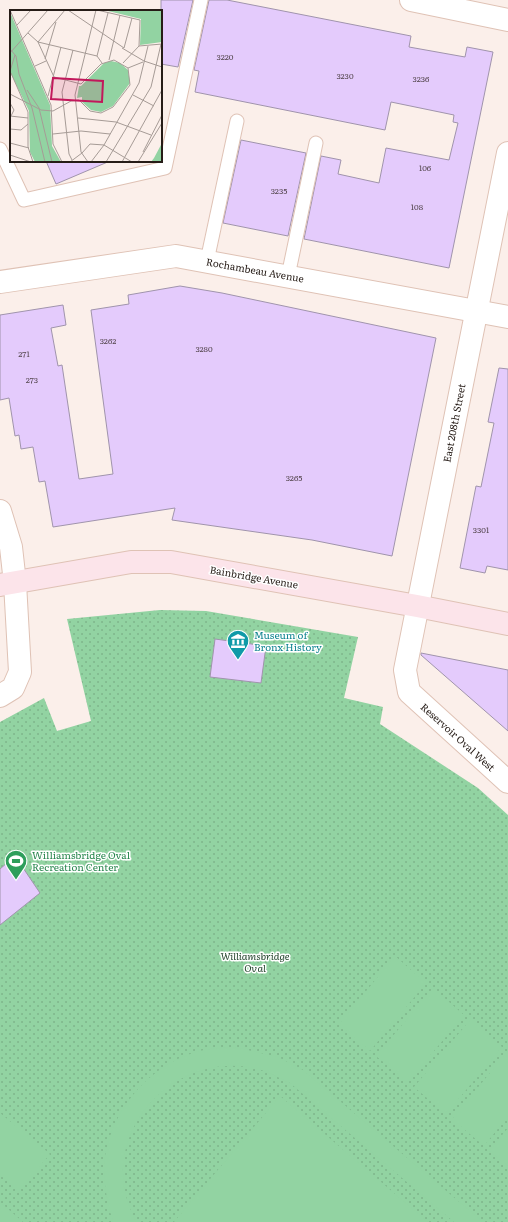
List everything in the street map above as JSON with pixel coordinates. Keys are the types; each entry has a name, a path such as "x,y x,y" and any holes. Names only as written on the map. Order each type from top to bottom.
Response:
{"main road":[{"name":"Bainbridge Avenue","path":"8,584 131,562 171,562 417,606 508,624"}],"street":[{"path":"410,0 508,20"},
{"name":"East 208th Street","path":"409,692 405,670 508,153"},
{"name":"Rochambeau Avenue","path":"0,282 176,256 477,310 508,317"},
{"path":"0,511 11,547 8,584 20,672 12,688 0,696"},
{"name":"Reservoir Oval West","path":"409,692 508,782"}],"lane":[{"path":"0,149 24,200 164,168 201,0"},
{"path":"206,261 237,121"},
{"path":"288,276 316,143"}],"green space":[{"name":"Williamsbridge Oval","path":"160,610 206,611 358,637 344,698 383,707 380,724 478,788 508,815 508,1222 0,1222 0,722 44,698 57,731 91,721 67,619"},
{"path":"395,956 426,983 370,1051 339,1024"},
{"path":"433,988 464,1015 408,1082 376,1056"},
{"path":"470,1020 502,1047 446,1114 414,1087"},
{"path":"235,1047 278,1057 303,1070 483,1222 454,1222 290,1083 254,1068 223,1066 199,1071 176,1082 157,1097 141,1115 130,1137 124,1161 124,1187 136,1222 113,1222 105,1182 104,1168 107,1148 121,1112 132,1096 146,1081 161,1069 178,1059 196,1052 216,1048"},
{"path":"508,1051 508,1116 484,1146 452,1119"},
{"path":"280,1096 428,1222 174,1222"},
{"path":"0,1113 50,1154 19,1191 0,1175"},
{"path":"508,1128 508,1166 489,1151"},
{"path":"0,1202 23,1222 0,1222"}],"building":[{"path":"161,0 193,0 178,67 162,64"},
{"path":"209,0 227,0 411,36 409,47 465,57 467,47 493,52 449,268 304,239 321,156 341,160 338,174 379,183 386,148 449,160 458,123 453,122 454,115 391,102 385,130 195,92 199,71 194,70"},
{"path":"241,140 306,153 288,236 223,223"},
{"path":"46,162 108,162 56,184"},
{"path":"180,286 222,293 436,338 392,556 312,540 172,520 175,508 53,527 45,481 39,482 33,447 21,449 19,435 15,436 9,398 0,400 0,315 63,305 66,325 51,328 58,366 62,365 79,479 113,474 91,310 129,304 128,295"},
{"path":"499,368 508,369 508,570 487,566 485,573 460,568 476,486 481,487 494,423 488,422"},
{"name":"Museum of Bronx History","path":"215,639 266,646 261,683 210,677"},
{"path":"421,653 508,670 508,731 421,655"},
{"name":"Williamsbridge Oval Recreation Center","path":"15,856 40,893 0,925 0,869"}],"place":[{"name":"Museum of Bronx History","path":"238,660"},
{"name":"Williamsbridge Oval Recreation Center","path":"16,880"}]}
